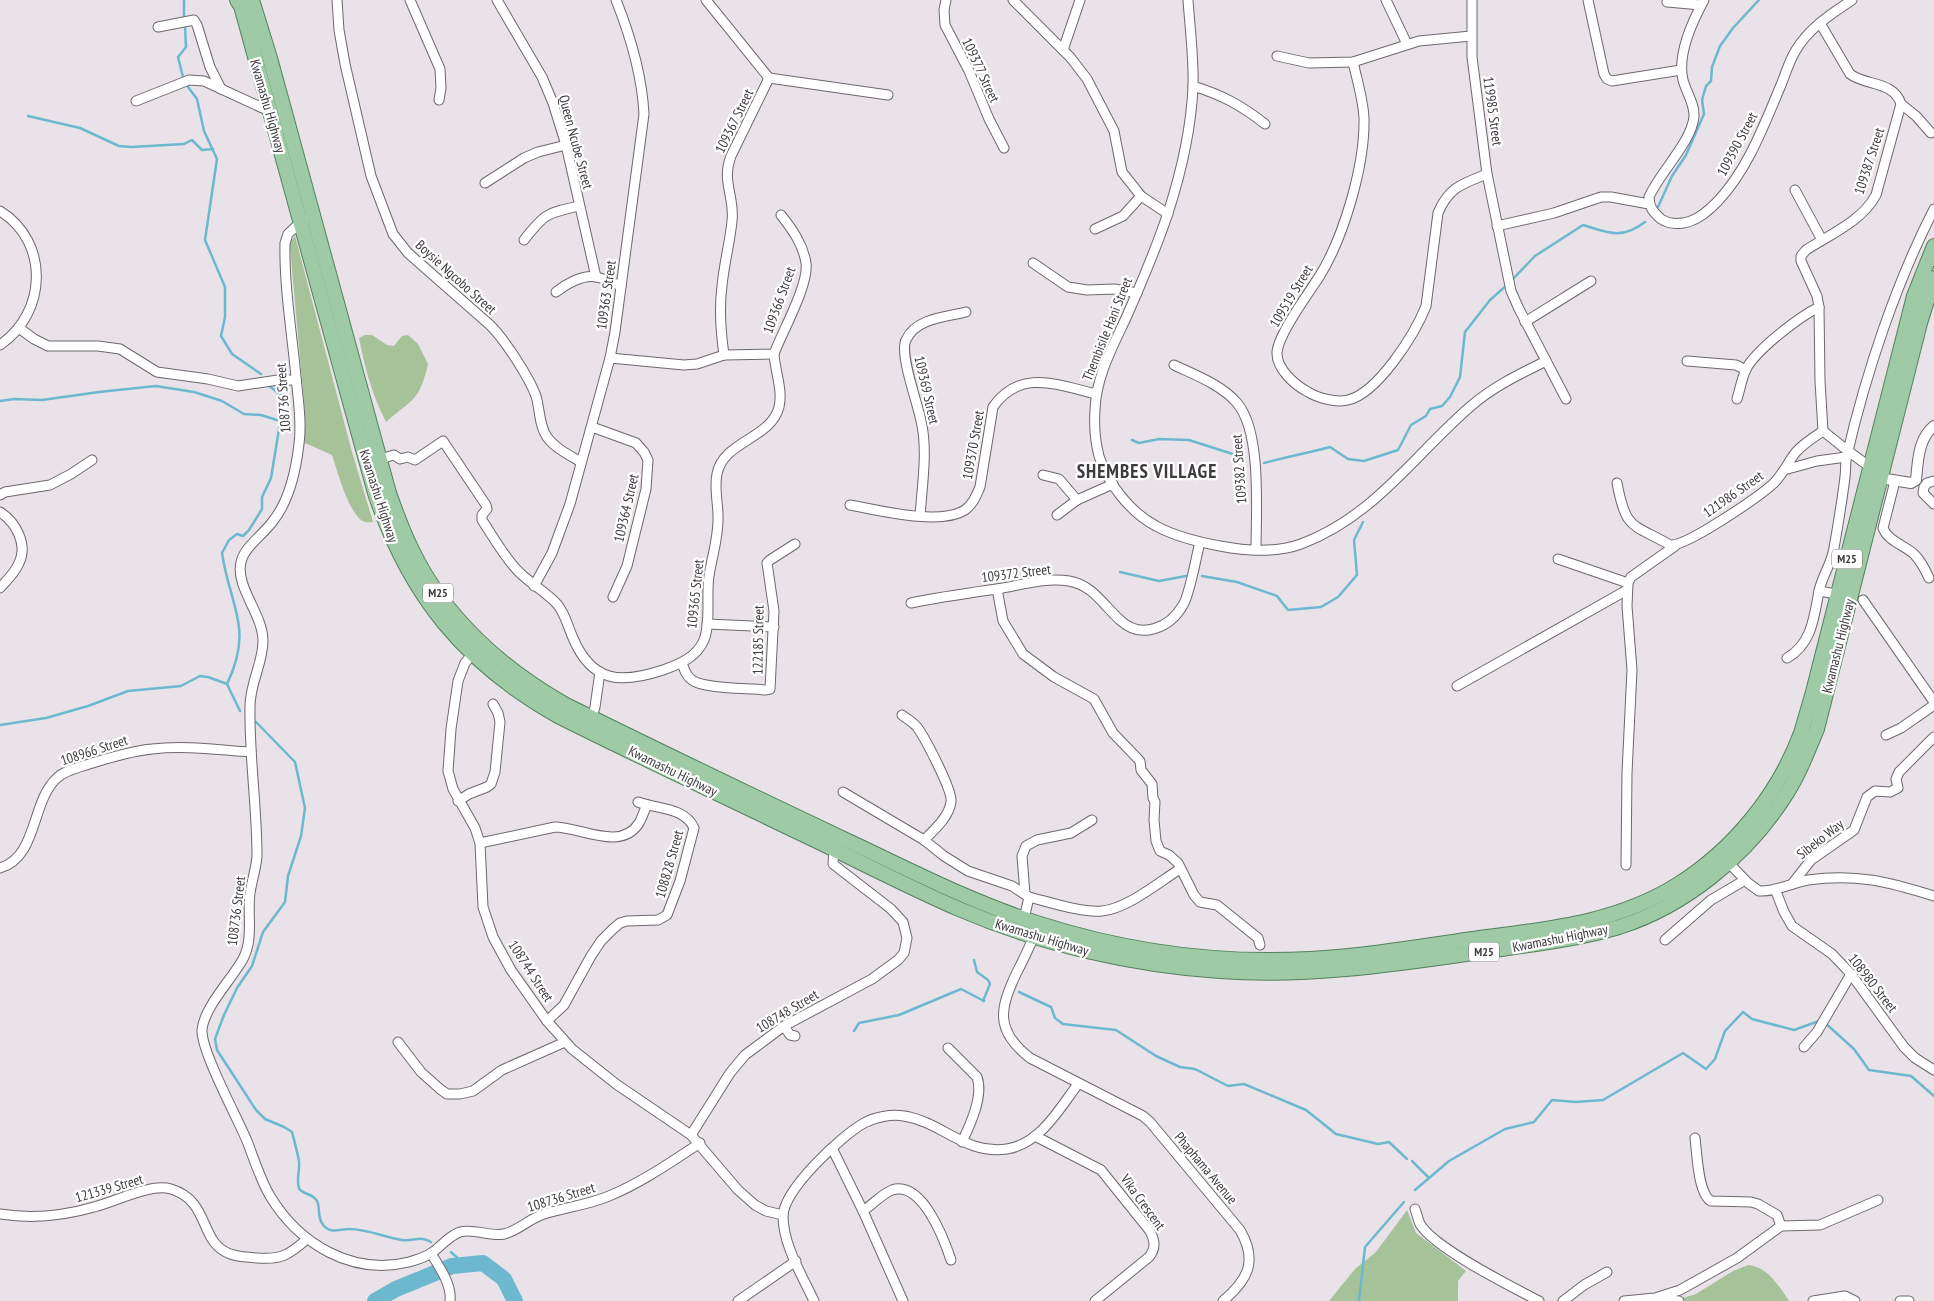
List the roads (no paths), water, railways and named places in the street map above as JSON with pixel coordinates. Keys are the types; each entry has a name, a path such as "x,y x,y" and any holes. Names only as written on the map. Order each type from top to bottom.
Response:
{"main road":[{"name":"Kwamashu Highway","path":"237,0 386,526 405,566 434,612 477,649 498,659 589,724 834,849 960,910 1037,930 1091,952 1157,965 1220,972 1258,973 1326,972 1363,969 1548,936 1607,930 1652,914 1686,895 1772,814 1784,798 1805,758 1817,729 1920,323 1934,278"},
{"name":"Kwamashu Highway","path":"252,0 262,26 389,493 413,552 477,649"},
{"name":"Kwamashu Highway","path":"1850,597 1870,467 1909,315 1920,280 1934,246"},
{"name":"Kwamashu Highway","path":"589,724 964,896 1024,919 1037,930"}],"street":[{"name":"Boysie Ngcobo Street","path":"337,0 339,30 345,64 371,176 394,234 408,253 500,336 535,395 542,426 547,437 555,445 581,462"},
{"path":"410,0 440,69 439,100"},
{"name":"Queen Ncube Street","path":"497,0 542,77 553,103 566,145 596,277"},
{"name":"109363 Street","path":"534,586 561,531 592,427 610,358 621,286 644,114 641,87 624,19 616,0"},
{"path":"706,0 769,78"},
{"name":"109377 Street","path":"946,0 944,10 945,25 969,71 989,120 1004,148"},
{"path":"1013,0 1063,50 1087,79 1097,95 1114,131 1122,172 1141,196 1168,214"},
{"path":"1063,50 1080,0"},
{"name":"Thembisile Hani Street","path":"1188,0 1193,86 1188,136 1168,214 1137,293 1100,375 1096,394 1094,424 1099,456 1114,484 1132,507 1148,522 1167,532 1200,542 1256,550 1282,549 1300,544 1350,520 1376,499 1472,405 1515,376 1546,361"},
{"path":"1386,0 1407,44"},
{"name":"119985 Street","path":"1472,0 1472,57 1487,174 1511,291 1525,322 1566,399"},
{"path":"1588,0 1604,74 1607,79 1612,80 1681,70"},
{"name":"109390 Street","path":"1649,204 1653,212 1664,221 1687,222 1708,211 1727,192 1743,168 1763,127 1795,51 1807,34 1852,0"},
{"path":"1497,226 1554,213 1601,197 1649,204 1652,190 1690,131 1694,113 1681,70 1690,32 1703,3 1667,2"},
{"path":"158,27 194,20 210,67 221,89"},
{"path":"1820,23 1850,74 1856,79 1885,86 1896,94 1901,104 1916,116 1931,133"},
{"path":"1277,56 1308,63 1353,62 1407,44 1440,38 1471,36"},
{"name":"109519 Street","path":"1353,62 1364,118 1357,176 1333,252 1284,332 1278,346 1277,357 1279,365 1296,384 1310,394 1336,401 1347,401 1358,397 1370,388 1400,353 1422,317 1426,306 1438,213 1443,201 1457,187 1487,174"},
{"name":"109367 Street","path":"724,356 722,345 721,288 732,220 727,170 731,156 769,78 888,94"},
{"path":"136,101 189,80 204,81 269,111"},
{"path":"1193,86 1232,100 1265,124"},
{"name":"109387 Street","path":"1823,430 1820,381 1820,307 1801,261 1801,256 1806,250 1860,216 1872,202 1876,195 1889,142 1901,104"},
{"path":"485,183 524,158 538,152 566,145"},
{"path":"1795,190 1822,240"},
{"path":"1095,229 1123,216 1141,196"},
{"path":"524,240 539,220 547,215 579,206"},
{"path":"1787,658 1799,650 1811,628 1824,574 1834,551 1846,475 1847,454 1874,357 1910,259 1934,208"},
{"path":"0,211 14,221 22,232 34,258 38,282 27,316 19,328 0,345"},
{"name":"108736 Street","path":"312,212 288,234 284,243 300,434 299,449 290,486 278,515 248,550 242,558 240,565 242,581 261,627 263,638 262,651 250,695 251,752 257,851 250,900 249,938 243,959 221,990 202,1026 202,1036 216,1073 268,1192 281,1211 307,1238 332,1255 366,1265 385,1266 408,1262 431,1253 460,1232 508,1233 545,1213 610,1196 640,1181 700,1143"},
{"name":"109366 Street","path":"610,358 684,365 697,364 724,356 774,354 796,301 806,268 803,252 795,235 781,215"},
{"path":"1033,263 1068,287 1087,290 1114,289 1137,293"},
{"path":"556,292 573,282 596,277 621,286"},
{"path":"1525,322 1591,281"},
{"path":"1737,399 1746,370 1756,356 1787,328 1820,307"},
{"name":"109369 Street","path":"920,516 924,444 922,423 908,374 905,343 913,330 918,326 931,320 966,312"},
{"path":"1890,312 1909,315"},
{"path":"19,328 48,346 114,347 128,352 157,372 208,379 238,386 278,380 296,380"},
{"name":"109365 Street","path":"380,460 394,456 400,459 408,457 415,460 443,441 486,505 487,509 482,515 482,520 511,564 534,586 557,604 584,657 600,672 614,678 632,679 682,663 695,654 703,640 707,624 709,582 718,518 717,475 722,462 730,452 766,427 776,415 780,394 774,354"},
{"path":"1687,361 1736,365 1746,370"},
{"name":"109382 Street","path":"1174,365 1216,386 1230,396 1242,410 1249,424 1256,470 1256,550"},
{"name":"109370 Street","path":"850,505 920,516 956,514 975,499 982,477 993,407 1000,396 1019,384 1033,382 1096,394"},
{"path":"1880,478 1911,483 1916,480 1920,450 1929,430 1934,426"},
{"name":"109364 Street","path":"592,427 636,443 648,460 646,489 627,566 613,597"},
{"path":"1823,430 1847,454 1870,467"},
{"name":"121986 Street","path":"1457,686 1628,587 1631,577 1674,546 1696,535 1763,492 1775,482 1803,445 1823,430"},
{"path":"1784,470 1847,454"},
{"path":"0,495 5,492 42,487 56,482 92,460"},
{"path":"1043,475 1059,479 1077,500"},
{"path":"1896,481 1883,528 1887,536 1915,556 1923,565 1929,578"},
{"path":"1934,481 1927,483 1923,494 1934,504"},
{"path":"1617,483 1622,507 1629,521 1636,528 1674,546"},
{"path":"1057,515 1077,500 1114,484"},
{"path":"0,512 11,521 19,534 22,545 19,563 0,588"},
{"name":"109372 Street","path":"911,603 1042,582 1068,581 1089,589 1126,626 1140,630 1154,629 1165,624 1176,615 1184,604 1200,542"},
{"name":"122185 Street","path":"682,663 688,675 696,682 709,685 769,690 771,687 774,627 768,563 795,544"},
{"path":"1558,559 1628,587 1626,606 1632,670 1627,773 1626,865"},
{"path":"997,589 1000,611 1014,641 1028,658 1054,677 1094,699 1113,733 1140,761 1141,770 1152,784 1156,840 1160,851 1173,859 1200,902 1217,905 1258,938 1260,945"},
{"path":"1820,591 1850,597 1934,704 1901,728 1886,736"},
{"path":"707,624 774,627"},
{"name":"108744 Street","path":"477,649 465,663 458,681 449,748 450,781 458,801 475,828 480,843 483,907 489,929 512,970 547,1021 565,1042 616,1084 691,1135 700,1143 746,1198 766,1211 783,1215"},
{"path":"589,724 595,707 600,672"},
{"path":"458,801 468,794 487,787 494,779 500,722 493,704"},
{"path":"902,715 917,727 933,754 951,797 950,806 941,822 924,840"},
{"name":"Sibeko Way","path":"1792,884 1811,860 1854,830 1867,797 1875,791 1890,792 1898,788 1896,779 1898,774 1934,737"},
{"name":"108966 Street","path":"0,868 9,865 20,855 48,789 57,778 69,771 112,756 152,749 188,747 251,752"},
{"path":"843,792 924,840 944,856 968,871 1012,886 1027,896 1086,910 1100,912 1130,901 1180,869"},
{"path":"480,843 555,827 565,827 587,834 609,837 624,836 638,824 647,806 638,802"},
{"name":"108828 Street","path":"547,1021 564,1005 591,956 613,929 620,923 627,921 662,919 669,912 680,881 694,828 691,822 680,814 647,806"},
{"path":"1024,919 1027,896 1022,856 1026,846 1037,840 1070,833 1092,820"},
{"name":"108748 Street","path":"691,1135 738,1062 784,1026 872,979 898,960 906,948 903,922 891,910 833,864 834,849"},
{"path":"1724,858 1758,891 1776,889 1808,880 1842,877 1884,881 1934,896"},
{"path":"1665,940 1711,900 1745,880"},
{"name":"108980 Street","path":"1776,889 1784,912 1792,926 1832,954 1851,974 1904,1047 1915,1058 1934,1070"},
{"name":"Phaphama Avenue","path":"1037,930 1006,994 1003,1008 1008,1035 1016,1047 1030,1058 1143,1116 1240,1230 1249,1251 1247,1272 1235,1291 1222,1301"},
{"path":"1804,1048 1816,1032 1851,974"},
{"path":"784,1026 790,1035 795,1036"},
{"path":"398,1042 422,1072 440,1089 448,1094 460,1094 473,1091 502,1070 565,1042"},
{"path":"948,1048 979,1081 976,1106 962,1142"},
{"path":"814,1301 786,1235 783,1215 786,1205 799,1182 832,1148 865,1122 891,1115 906,1116 927,1124 975,1148 989,1150 1008,1149 1022,1144 1035,1136 1078,1084"},
{"name":"Vika Crescent","path":"1035,1136 1101,1170 1150,1231 1155,1242 1149,1257 1095,1301"},
{"path":"1695,1138 1702,1190 1707,1198 1712,1201 1758,1204 1777,1215 1781,1226"},
{"path":"832,1148 863,1211 903,1301"},
{"name":"121339 Street","path":"0,1214 30,1217 73,1212 145,1191 166,1188 183,1194 191,1201 216,1244 229,1254 277,1258 294,1250 307,1238"},
{"path":"863,1211 893,1190 899,1190 915,1196 926,1207 944,1240 952,1260"},
{"path":"1624,1301 1655,1298 1680,1290 1737,1258 1781,1226 1820,1225 1878,1200"},
{"path":"1415,1209 1420,1224 1431,1236 1466,1261 1539,1301"},
{"path":"431,1253 446,1279 451,1296 450,1301"},
{"path":"738,1301 796,1261"},
{"path":"1563,1301 1584,1285 1607,1272"},
{"path":"1813,1301 1840,1296 1850,1297 1855,1301"},
{"path":"1655,1298 1680,1301"},
{"path":"1900,1301 1909,1301"}],"waterway":[{"path":"184,0 184,21"},
{"path":"1658,207 1672,176 1686,155 1704,114 1702,100 1706,86 1711,81 1712,67 1720,46 1733,28 1759,0"},
{"path":"183,77 178,57 186,47 185,26"},
{"path":"185,83 197,99 204,131 217,159 205,240 225,287 225,317 221,336 232,354 261,374"},
{"path":"28,116 80,128 119,146 184,144 192,140 202,150 213,149"},
{"path":"1511,281 1535,256 1583,225 1608,232 1622,233 1637,228 1645,222"},
{"path":"1264,463 1330,447 1348,459 1364,461 1398,450 1411,425 1426,416 1430,409 1442,406 1450,397 1460,377 1465,332 1490,300 1507,285"},
{"path":"227,684 235,665 239,648 239,632 238,618 222,553 229,540 237,534 243,536 249,530 262,509 262,497 271,478 282,396 268,385"},
{"path":"0,401 14,399 42,400 156,386 194,392 222,401 244,414 261,415 280,421"},
{"path":"1132,440 1139,443 1159,439 1189,440 1242,457"},
{"path":"1202,576 1237,582 1277,596 1288,610 1321,607 1338,597 1357,575 1354,540 1363,522"},
{"path":"1120,572 1159,581 1186,576"},
{"path":"0,725 46,718 88,706 128,691 181,686 200,676 227,684 240,711"},
{"path":"256,722 295,762 305,808 301,836 288,876 285,902 263,932 252,966 237,988 224,1015 215,1039 217,1050 256,1110 265,1119 292,1132 299,1160 299,1188 317,1201 319,1216 324,1226 330,1230 356,1229 402,1240 423,1239 431,1242"},
{"path":"974,960 977,972 988,980 990,984 983,1001"},
{"path":"854,1031 859,1023 899,1015 961,989 984,1001"},
{"path":"1019,992 1051,1007 1055,1018 1063,1024 1116,1030 1156,1056 1180,1067 1195,1069 1228,1086 1244,1084 1306,1110 1336,1134 1378,1144 1389,1142 1407,1159"},
{"path":"1415,1190 1449,1161 1505,1129 1534,1122 1552,1100 1576,1102 1603,1100 1683,1053 1706,1069 1715,1059 1725,1031 1743,1012 1752,1019 1794,1030 1819,1021"},
{"path":"1824,1022 1854,1049 1869,1070 1911,1076 1934,1096"},
{"path":"1412,1161 1429,1178"},
{"path":"1359,1301 1365,1247 1404,1202"},
{"path":"451,1252 465,1265"},
{"path":"375,1301 396,1289 452,1266 483,1263 504,1279 515,1301"}],"district":[{"name":"SHEMBES VILLAGE","path":"1147,471"}]}
